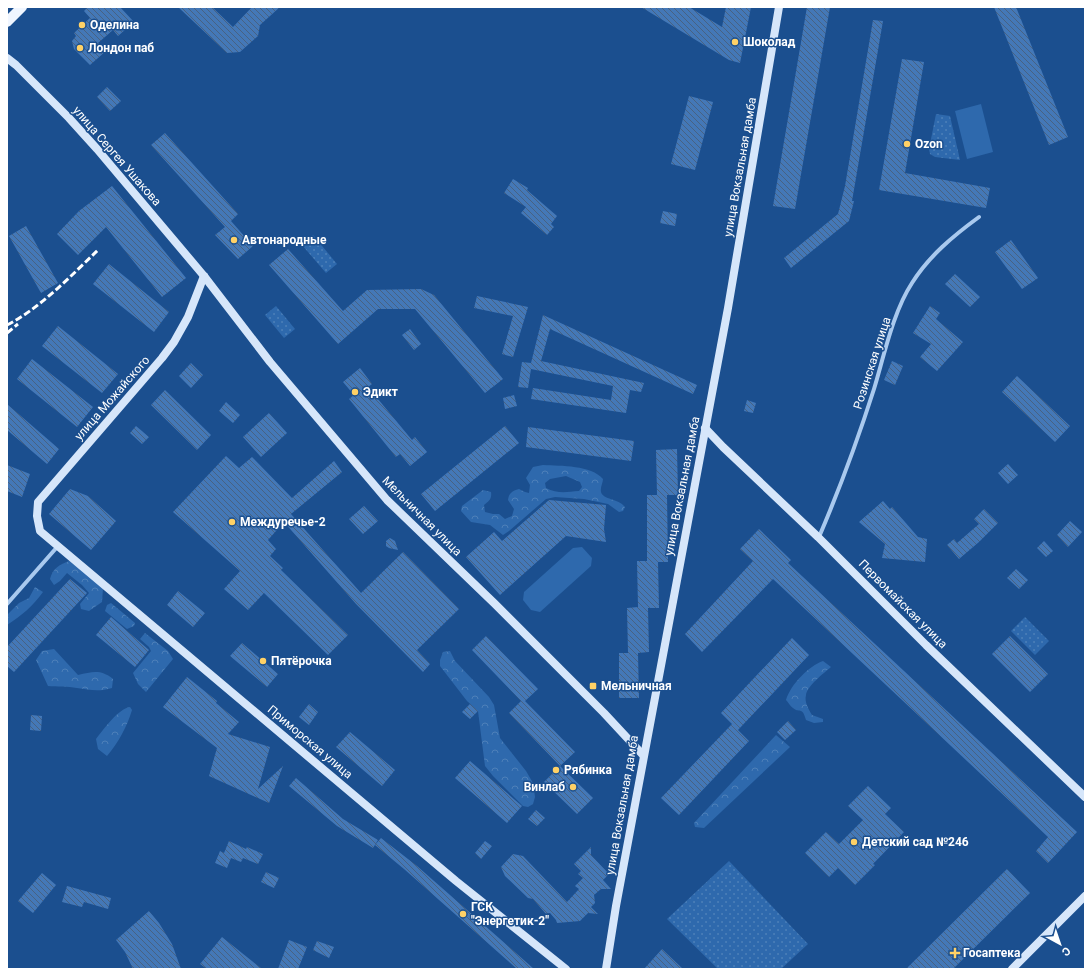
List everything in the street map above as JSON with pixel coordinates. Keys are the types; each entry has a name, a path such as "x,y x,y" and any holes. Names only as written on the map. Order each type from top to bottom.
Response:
{"main road":[{"path":"7,22 22,7"},
{"name":"улица Вокзальная дамба","path":"606,969 616,906 728,308 779,7"},
{"name":"улица Сергея Ушакова","path":"7,58 43,92 92,144 204,276"},
{"name":"улица Можайского","path":"40,531 37,516 38,502 162,358 174,342 188,317 204,276"},
{"name":"Мельничная улица","path":"204,276 274,367 387,500 494,603 644,755"},
{"name":"Первомайская улица","path":"705,428 818,537 926,645 1085,797"},
{"name":"Приморская улица","path":"40,531 456,881 566,969"},
{"path":"1012,969 1085,896"}],"street":[{"name":"Розинская улица","path":"818,537 856,446 900,306 911,284 928,261 956,234 979,217"},
{"path":"7,604 58,546"}],"green space":[{"path":"981,104 993,152 967,159 955,111"},
{"path":"936,114 950,116 960,160 935,157 930,154 929,149"},
{"path":"313,235 337,264 326,273 302,245"},
{"path":"276,306 295,329 284,338 265,315"},
{"path":"543,465 567,466 598,474 603,479 601,490 602,495 619,502 625,507 623,511 619,512 608,504 584,499 555,497 546,499 503,535 490,525 471,522 461,511 462,506 483,490 491,492 490,500 484,505 485,512 499,514 505,519 512,516 514,509 508,500 509,496 519,489 529,493 530,485 526,478 533,467","holes":["566,476 580,482 582,487 579,491 566,492 550,490 546,488 545,483 550,479"]},
{"path":"582,547 592,558 591,566 540,612 531,610 523,600 524,592 573,548"},
{"path":"69,561 103,588 102,602 89,611 81,609 80,604 89,593 82,585 67,573 54,585 50,579 57,567"},
{"path":"35,587 43,592 35,602 7,625 7,615 19,603 29,598"},
{"path":"111,603 135,623 134,626 127,629 105,611 107,605"},
{"path":"1025,617 1049,641 1035,655 1011,631"},
{"path":"145,633 168,651 173,659 146,692 138,684 133,673 151,651 149,647 140,639"},
{"path":"54,649 78,675 92,672 104,674 113,679 112,688 94,690 48,686 36,660 42,651"},
{"path":"450,651 455,661 489,697 494,705 500,738 526,771 533,783 535,797 533,804 528,807 523,806 485,766 478,711 467,701 440,666 440,660 443,652"},
{"path":"823,661 831,667 820,676 807,691 807,706 812,715 823,719 823,722 814,723 806,720 802,712 793,708 786,700 788,694 801,676 806,671"},
{"path":"130,707 132,710 125,729 107,756 98,749 96,739 116,715"},
{"path":"776,735 790,747 704,828 695,827 694,823"},
{"path":"729,861 808,944 781,969 718,969 667,919"}],"building":[{"path":"88,7 120,7 134,22 118,36 113,30 98,43 106,51 90,65 74,49 72,41 76,36 74,33 90,18 84,11"},
{"path":"178,7 212,7 233,27 252,7 280,7 260,25 258,36 240,52 227,53"},
{"path":"641,7 689,7 722,27 726,7 751,7 740,63 729,60"},
{"path":"807,7 830,7 795,209 773,206"},
{"path":"994,7 1016,7 1068,137 1049,145"},
{"path":"873,20 883,21 852,201 854,201 849,221 791,268 784,258 838,214 845,186"},
{"path":"902,59 924,62 905,173 990,188 986,208 879,190"},
{"path":"107,87 121,101 110,111 97,97"},
{"path":"689,96 713,102 695,170 671,164"},
{"path":"165,133 238,214 231,221 253,246 238,259 215,235 225,227 151,145"},
{"path":"513,179 528,188 527,190 557,216 551,224 554,227 547,235 521,213 526,207 504,193"},
{"path":"112,186 186,278 162,297 106,227 78,255 57,234 79,211"},
{"path":"663,211 677,214 675,226 660,223"},
{"path":"26,226 58,283 41,293 9,236"},
{"path":"1011,240 1038,278 1022,289 995,252"},
{"path":"288,249 343,311 367,290 421,289 434,295 503,379 485,393 415,309 378,309 338,344 269,265"},
{"path":"109,264 169,312 154,332 93,284"},
{"path":"955,274 980,297 970,307 945,284"},
{"path":"477,296 528,307 513,357 502,354 513,316 474,308"},
{"path":"930,306 940,313 936,319 963,342 937,371 920,357 931,344 913,333"},
{"path":"543,315 697,385 693,394 550,329 541,361 644,383 641,392 630,390 626,413 531,399 533,388 611,400 613,386 531,369 528,388 518,387 522,362 531,363"},
{"path":"58,326 118,374 102,393 42,346"},
{"path":"410,329 421,344 414,350 402,335"},
{"path":"32,359 93,407 77,427 17,379"},
{"path":"892,361 903,366 895,385 884,380"},
{"path":"191,363 203,375 191,388 179,376"},
{"path":"360,368 372,384 368,387 412,440 415,437 427,452 410,466 400,454 396,457 349,399 354,395 343,382"},
{"path":"1017,376 1070,426 1055,442 1002,392"},
{"path":"165,390 211,435 197,450 151,405"},
{"path":"514,395 517,406 505,409 503,398"},
{"path":"747,400 756,403 753,413 744,411"},
{"path":"226,402 240,415 233,423 219,411"},
{"path":"7,404 59,449 47,464 7,430"},
{"path":"269,413 287,433 261,457 243,437"},
{"path":"136,426 149,437 142,444 130,433"},
{"path":"505,426 519,443 435,511 421,494"},
{"path":"528,427 634,441 631,461 526,447"},
{"path":"677,449 678,495 667,495 668,562 658,562 659,608 648,608 649,652 638,653 639,698 619,698 619,653 628,653 627,608 638,607 637,561 647,561 647,495 657,495 656,450"},
{"path":"226,456 239,468 252,457 292,498 334,461 342,472 291,514 361,593 403,552 459,609 417,650 430,664 423,672 356,604 284,522 268,540 276,549 270,556 283,568 281,570 348,635 328,655 264,593 248,610 224,589 240,571 173,512"},
{"path":"1008,464 1018,475 1008,484 998,473"},
{"path":"7,465 30,474 22,497 7,491"},
{"path":"70,489 88,496 116,521 91,550 49,514"},
{"path":"549,500 606,505 604,529 606,542 566,536 500,595 466,557 494,532 502,541"},
{"path":"883,501 890,509 892,507 918,537 927,539 925,562 882,558 885,544 859,522"},
{"path":"364,506 378,521 363,534 349,519"},
{"path":"984,509 998,523 959,559 947,545 954,539 957,543 979,524 974,519"},
{"path":"1070,521 1082,532 1068,547 1057,535"},
{"path":"759,529 791,560 788,563 1077,832 1048,863 1036,851 1048,837 773,579 702,652 685,634 753,561 740,549"},
{"path":"390,538 395,541 398,550 386,546 386,541"},
{"path":"1044,541 1053,551 1046,557 1037,548"},
{"path":"1016,569 1028,580 1019,589 1007,578"},
{"path":"70,579 87,593 14,672 7,666 7,647"},
{"path":"178,591 205,613 193,627 167,605"},
{"path":"111,617 149,650 135,667 96,635"},
{"path":"486,636 538,689 525,701 575,752 560,766 509,713 521,701 472,650"},
{"path":"1010,636 1048,674 1030,692 992,654"},
{"path":"792,638 809,655 738,730 749,741 679,815 661,798 732,724 721,713"},
{"path":"242,643 278,674 267,687 230,656"},
{"path":"187,677 217,701 216,703 239,722 228,734 270,747 258,789 283,766 269,803 209,776 217,748 163,707"},
{"path":"309,704 318,712 309,725 299,717"},
{"path":"470,704 478,711 470,719 462,712"},
{"path":"31,715 42,716 41,731 30,730"},
{"path":"788,721 796,730 785,740 777,732"},
{"path":"350,732 395,770 382,786 336,747"},
{"path":"470,761 522,806 507,823 455,778"},
{"path":"560,766 593,798 577,814 544,782"},
{"path":"296,778 343,819 378,840 373,848 337,826 289,786"},
{"path":"868,786 891,808 885,814 904,832 855,885 838,868 829,877 805,853 826,832 839,844 863,820 848,806"},
{"path":"536,810 545,818 537,826 528,819"},
{"name":"ГСК \"Энергетик-2\"","path":"381,838 417,866 534,969 517,969 375,845"},
{"path":"229,841 246,849 247,847 263,854 258,864 243,858 241,862 231,858 227,868 215,863 220,851 224,853"},
{"path":"485,841 492,846 481,859 475,853"},
{"path":"591,847 591,855 609,874 603,880 611,889 601,889 594,895 595,903 591,907 598,914 588,913 580,921 557,923 550,913 546,914 533,899 528,898 505,876 501,867 513,854 523,856 567,902 579,889 575,886 583,878 578,874 581,871 574,864"},
{"path":"1007,869 1030,893 953,969 906,969"},
{"path":"266,872 279,878 274,888 261,882"},
{"path":"42,873 56,885 33,913 18,901"},
{"path":"67,886 111,898 108,909 84,902 82,907 62,902"},
{"path":"149,911 159,923 172,944 181,969 133,969 125,952 116,940"},
{"path":"222,937 262,969 207,969 200,964"},
{"path":"289,940 307,947 298,969 278,969"},
{"path":"317,941 334,947 329,958 313,950"},
{"path":"662,949 683,969 644,969"}],"railway":[{"path":"7,325 43,301 98,250"},
{"path":"7,333 18,324"}],"place":[{"name":"Оделина","path":"82,25"},
{"name":"Шоколад","path":"735,42"},
{"name":"Лондон паб","path":"80,48"},
{"name":"Ozon","path":"907,144"},
{"name":"Автонародные","path":"234,240"},
{"name":"Эдикт","path":"355,392"},
{"name":"Междуречье-2","path":"232,522"},
{"name":"Пятёрочка","path":"263,661"},
{"name":"Мельничная","path":"593,686"},
{"name":"Рябинка","path":"556,770"},
{"name":"Винлаб","path":"573,787"},
{"name":"Детский сад №246","path":"854,842"},
{"name":"ГСК \"Энергетик-2\"","path":"463,914"},
{"name":"Госаптека","path":"955,953"}]}
